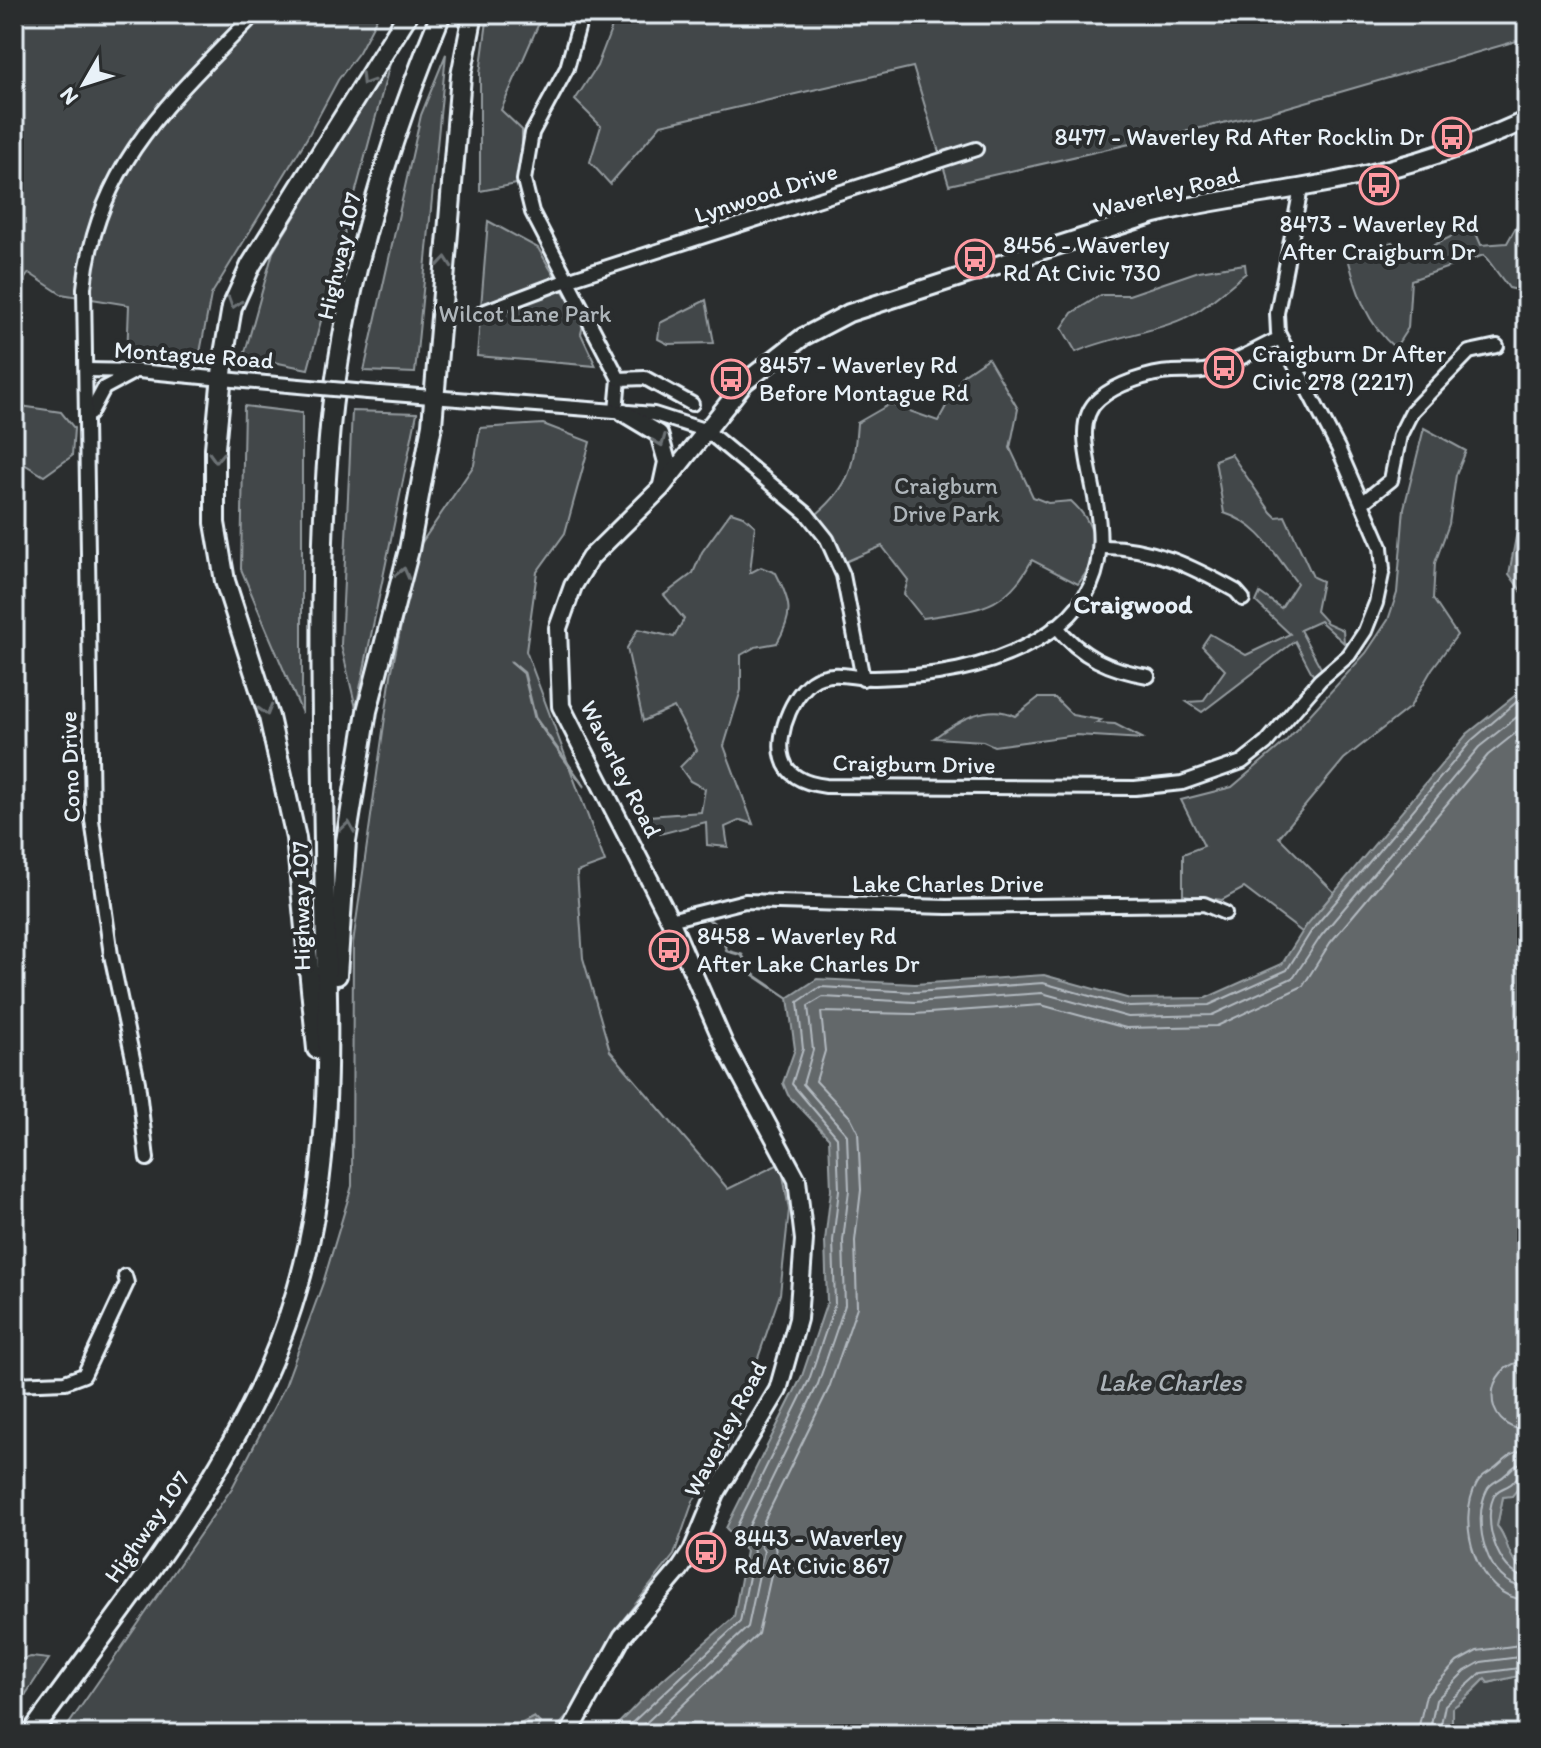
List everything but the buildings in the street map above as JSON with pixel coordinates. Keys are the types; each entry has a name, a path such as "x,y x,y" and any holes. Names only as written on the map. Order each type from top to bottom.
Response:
{"highway":[{"path":"323,1168 317,1045 296,838 269,717 225,581 215,523 215,448 232,307 251,265 408,14"},
{"name":"Highway 107","path":"31,1734 173,1535 234,1442 271,1366 297,1292 323,1168 329,1064 321,596 330,424 360,254 400,121 441,14"},
{"path":"329,1064 348,826 367,711 409,550 432,425 461,76 473,14"}],"main road":[{"name":"Waverley Road","path":"569,1734 622,1637 692,1551 716,1493 778,1390 798,1319 804,1240 797,1180 724,1044 670,920 561,706 558,628 573,586 590,558 661,488 745,382 803,337 849,313 1155,214 1201,203 1301,188 1443,155 1527,120"},
{"path":"620,412 641,420 659,434 667,462 661,488"}],"street":[{"name":"Montague Road","path":"255,14 160,113 114,178 95,226 87,265 87,370 138,371 663,415 707,431 807,514 827,539 843,575 863,679"},
{"path":"582,14 567,68 526,150 524,180 532,212 570,279 619,379 620,412"},
{"name":"Lynwood Drive","path":"483,312 570,279 976,149"},
{"name":"Craigburn Drive","path":"1280,338 1209,370 1151,375 1111,391 1091,407 1084,435 1100,516 1101,547 1093,580 1056,626 1037,640 963,669 928,677 863,679 842,674 818,677 799,693 782,743 783,760 792,774 808,783 826,786 1135,788 1182,783 1225,770 1266,743 1320,680 1349,655 1365,631 1376,603 1383,558 1324,419 1280,338 1277,313 1301,188"},
{"path":"1362,503 1391,480 1400,435 1412,411 1469,352 1497,346"},
{"name":"Cono Drive","path":"87,370 92,820 111,955 138,1082 147,1159"},
{"path":"88,421 104,388 138,371"},
{"path":"619,379 645,378 692,404"},
{"path":"1101,547 1140,550 1177,560 1236,591 1243,599"},
{"path":"1056,626 1074,646 1093,660 1117,670 1148,676"},
{"name":"Lake Charles Drive","path":"670,920 751,901 947,907 1208,904 1225,913"},
{"path":"14,1384 65,1382 84,1375 127,1283 125,1276"}],"green space":[{"path":"14,14 379,14 211,295 199,358 127,357 129,305 61,294 29,273 14,293"},
{"path":"488,14 543,14 501,110 522,130 522,183 480,191 480,73"},
{"path":"617,14 1527,14 1527,38 1271,112 949,185 913,67 661,125 610,184 590,162 601,126 575,100 597,66"},
{"path":"446,54 415,373 364,371 421,115"},
{"path":"391,60 308,369 244,356 273,252"},
{"path":"1526,209 1527,292 1509,288 1484,255 1411,280 1408,328 1395,348 1385,339 1364,307 1348,258 1392,242 1407,258 1473,226 1481,245 1507,243"},
{"name":"Wilcot Lane Park","path":"488,221 538,248 583,325 581,334 596,366 477,356"},
{"path":"1245,264 1246,273 1201,309 1173,323 1076,352 1062,328 1072,313 1101,295 1129,295 1199,271"},
{"path":"706,300 714,343 668,344 658,339 660,323"},
{"name":"Craigburn Drive Park","path":"988,358 1018,409 1010,448 1033,497 1048,503 1071,501 1080,511 1087,520 1094,541 1091,562 1078,584 1032,560 1022,577 1000,599 974,609 923,618 904,594 908,580 882,546 845,562 817,514 837,493 849,473 857,423 890,404 938,421 963,375"},
{"path":"14,405 61,412 74,428 72,456 44,476 14,458"},
{"path":"244,406 302,413 302,713 241,569"},
{"path":"352,411 417,413 356,708 341,645"},
{"path":"543,424 590,442 565,533 537,572 526,651 605,862 577,872 583,958 610,1051 728,1189 781,1163 789,1210 780,1294 723,1460 693,1501 674,1555 622,1621 569,1714 552,1734 535,1734 538,1730 513,1726 501,1734 62,1734 232,1488 285,1386 323,1283 352,1186 353,943 391,675 416,551 474,465 480,428"},
{"path":"1424,428 1466,451 1456,475 1449,524 1435,563 1433,599 1457,635 1410,707 1344,759 1279,837 1334,892 1302,932 1244,888 1222,900 1183,895 1183,854 1204,846 1181,800 1232,787 1285,742 1366,653 1388,620 1397,593 1404,508"},
{"path":"1231,454 1271,512 1276,517 1285,516 1313,577 1322,581 1316,611 1327,623 1343,630 1344,643 1320,621 1300,630 1322,670 1314,677 1295,641 1202,712 1187,702 1203,701 1225,670 1202,646 1210,634 1246,655 1290,634 1256,602 1260,593 1281,608 1297,583 1257,533 1237,518 1224,513 1215,460"},
{"path":"731,512 743,516 755,526 750,573 761,567 776,573 785,593 788,616 777,643 755,647 741,655 741,690 724,746 753,824 741,820 725,827 728,847 707,845 706,822 660,834 651,826 649,816 701,812 705,789 690,781 680,767 697,750 674,707 643,721 627,648 638,629 674,637 684,619 664,595 693,573 702,552"},
{"path":"1038,698 1055,698 1072,715 1101,720 1096,723 1115,724 1144,739 1076,735 994,746 983,741 934,738 953,725 984,712 1005,712 1015,716"},
{"path":"1527,1478 1527,1572 1510,1555 1497,1526 1503,1497 1512,1495"},
{"path":"31,1657 49,1659 14,1712 14,1661"},
{"path":"1527,1674 1527,1734 1447,1734 1452,1721 1452,1708 1485,1679 1489,1683"}],"water":[{"path":"1527,431 1527,599 1509,574 1522,505"},
{"name":"Lake Charles","path":"1527,678 1527,1389 1521,1396 1527,1398 1527,1478 1512,1496 1503,1497 1497,1526 1514,1561 1527,1572 1527,1674 1488,1683 1485,1679 1452,1708 1452,1721 1447,1734 608,1734 652,1689 734,1617 746,1551 726,1528 802,1376 827,1302 825,1241 831,1190 829,1138 788,1095 783,1083 795,1049 788,998 817,979 915,984 1044,975 1130,999 1206,998 1282,964 1306,926 1467,734 1517,694"},
{"path":"534,1717 540,1723 535,1734 501,1734"}],"waterway":[{"path":"511,662 524,673 535,718 584,786"},
{"path":"706,917 717,926 727,951 742,955 751,973 788,998"}],"place":[{"name":"8477 - Waverley Rd After Rocklin Dr","path":"1452,137"},
{"name":"8473 - Waverley Rd After Craigburn Dr","path":"1379,185"},
{"name":"8456 - Waverley Rd At Civic 730","path":"975,259"},
{"name":"Craigburn Dr After Civic 278 (2217)","path":"1224,368"},
{"name":"8457 - Waverley Rd Before Montague Rd","path":"731,379"},
{"name":"8458 - Waverley Rd After Lake Charles Dr","path":"669,950"},
{"name":"8443 - Waverley Rd At Civic 867","path":"706,1552"}],"district":[{"name":"Craigwood","path":"1133,604"}]}
